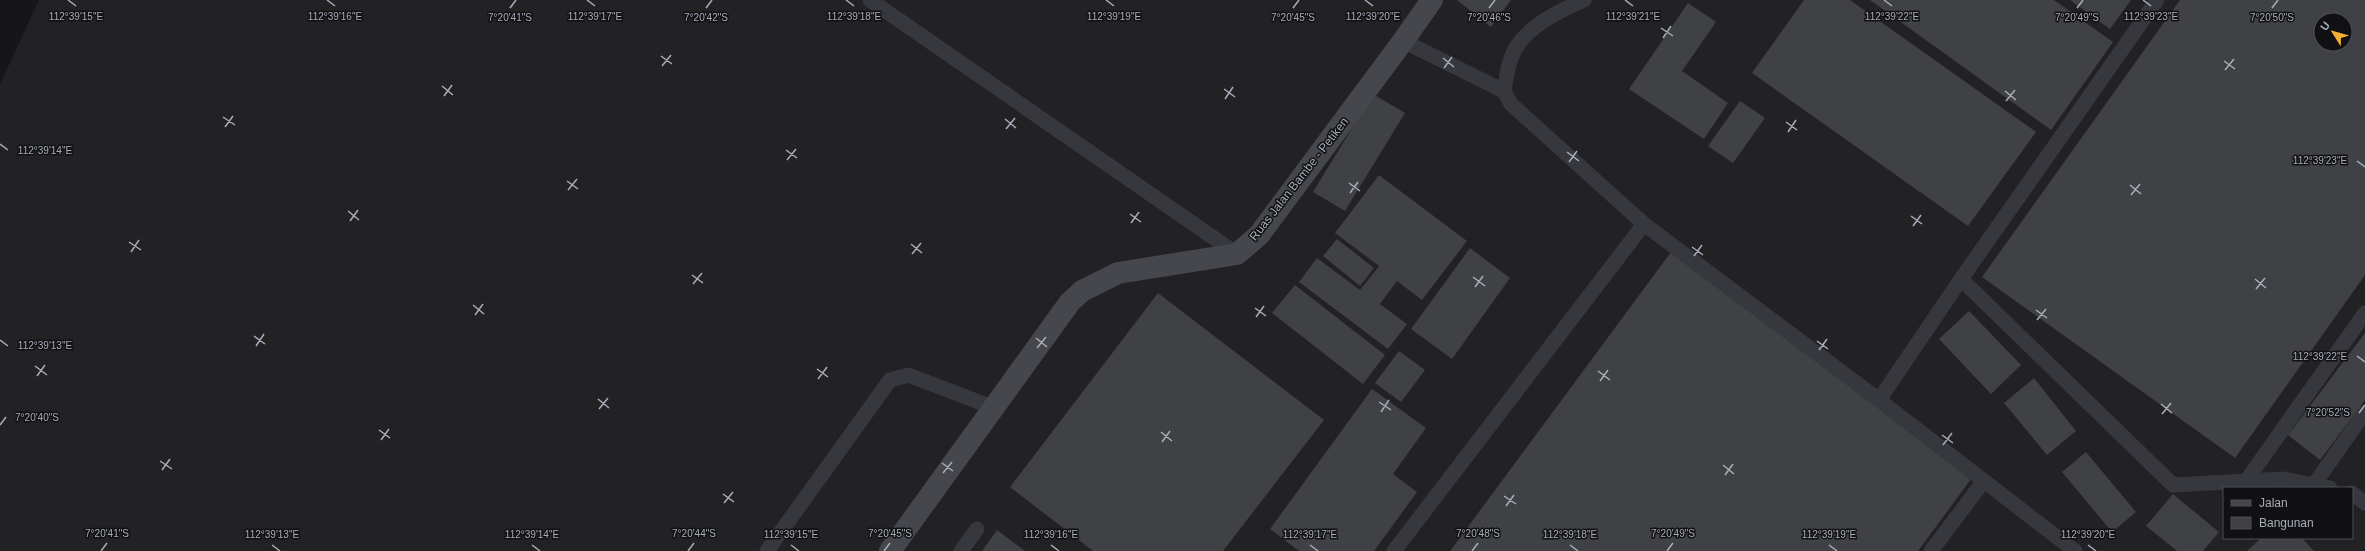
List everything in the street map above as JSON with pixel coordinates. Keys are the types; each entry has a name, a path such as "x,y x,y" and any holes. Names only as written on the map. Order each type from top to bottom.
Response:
{"main road":[{"name":"Ruas Jalan Bambe - Petiken","path":"1237,254 1259,235 1432,0"},
{"path":"890,551 992,407 1070,302 1082,291 1118,273 1237,254"}],"lane":[{"path":"870,0 1237,254"},
{"path":"1504,92 1511,58 1523,38 1554,13 1584,0"},
{"path":"1879,400 1961,279 2157,0"},
{"path":"1403,41 1504,92 1512,104 1644,224 1879,400 1983,482 2075,551"},
{"path":"1394,551 1644,224"},
{"path":"1961,279 2173,485 2283,479 2322,487"},
{"path":"2246,480 2365,313"},
{"path":"767,551 890,380 908,375 992,407"},
{"path":"2313,486 2365,412"},
{"path":"1931,551 1983,482"},
{"path":"2353,494 2365,503"},
{"path":"961,551 977,529"}],"shaded area":[{"path":"39,0 2365,0 2365,551 0,551 0,84"}],"building":[{"path":"1457,0 1511,0 1491,27"},
{"path":"1804,0 1850,0 2036,132 1968,226 1752,73"},
{"path":"1870,0 2054,0 2113,42 2051,130"},
{"path":"2070,0 2131,0 2110,29"},
{"path":"2180,0 2365,0 2365,275 2235,458 1982,277"},
{"path":"1688,3 1716,22 1682,71 1728,103 1704,139 1629,89"},
{"path":"1373,94 1405,113 1345,211 1313,192"},
{"path":"1740,101 1765,118 1733,163 1708,146"},
{"path":"1379,175 1467,241 1422,300 1397,281 1380,304 1407,324 1388,349 1299,282 1317,258 1360,290 1379,266 1335,233"},
{"path":"1337,239 1374,268 1360,286 1323,256"},
{"path":"1470,248 1510,278 1452,359 1411,329"},
{"path":"1671,252 1974,475 1918,551 1450,551"},
{"path":"1295,285 1385,355 1363,384 1272,313"},
{"path":"1158,293 1324,420 1223,551 1093,551 1010,487"},
{"path":"1969,311 2021,365 1991,394 1939,339"},
{"path":"2365,333 2365,400 2320,460 2288,435"},
{"path":"1399,351 1425,370 1401,402 1375,383"},
{"path":"2034,378 2076,431 2047,455 2004,403"},
{"path":"1372,389 1426,428 1393,474 1417,492 1374,551 1299,551 1270,529"},
{"path":"2086,452 2136,512 2112,532 2062,472"},
{"path":"2173,494 2219,532 2203,551 2177,551 2146,526"},
{"path":"997,530 1025,551 982,551"},
{"path":"2260,539 2303,539 2314,551 2247,551"}]}
